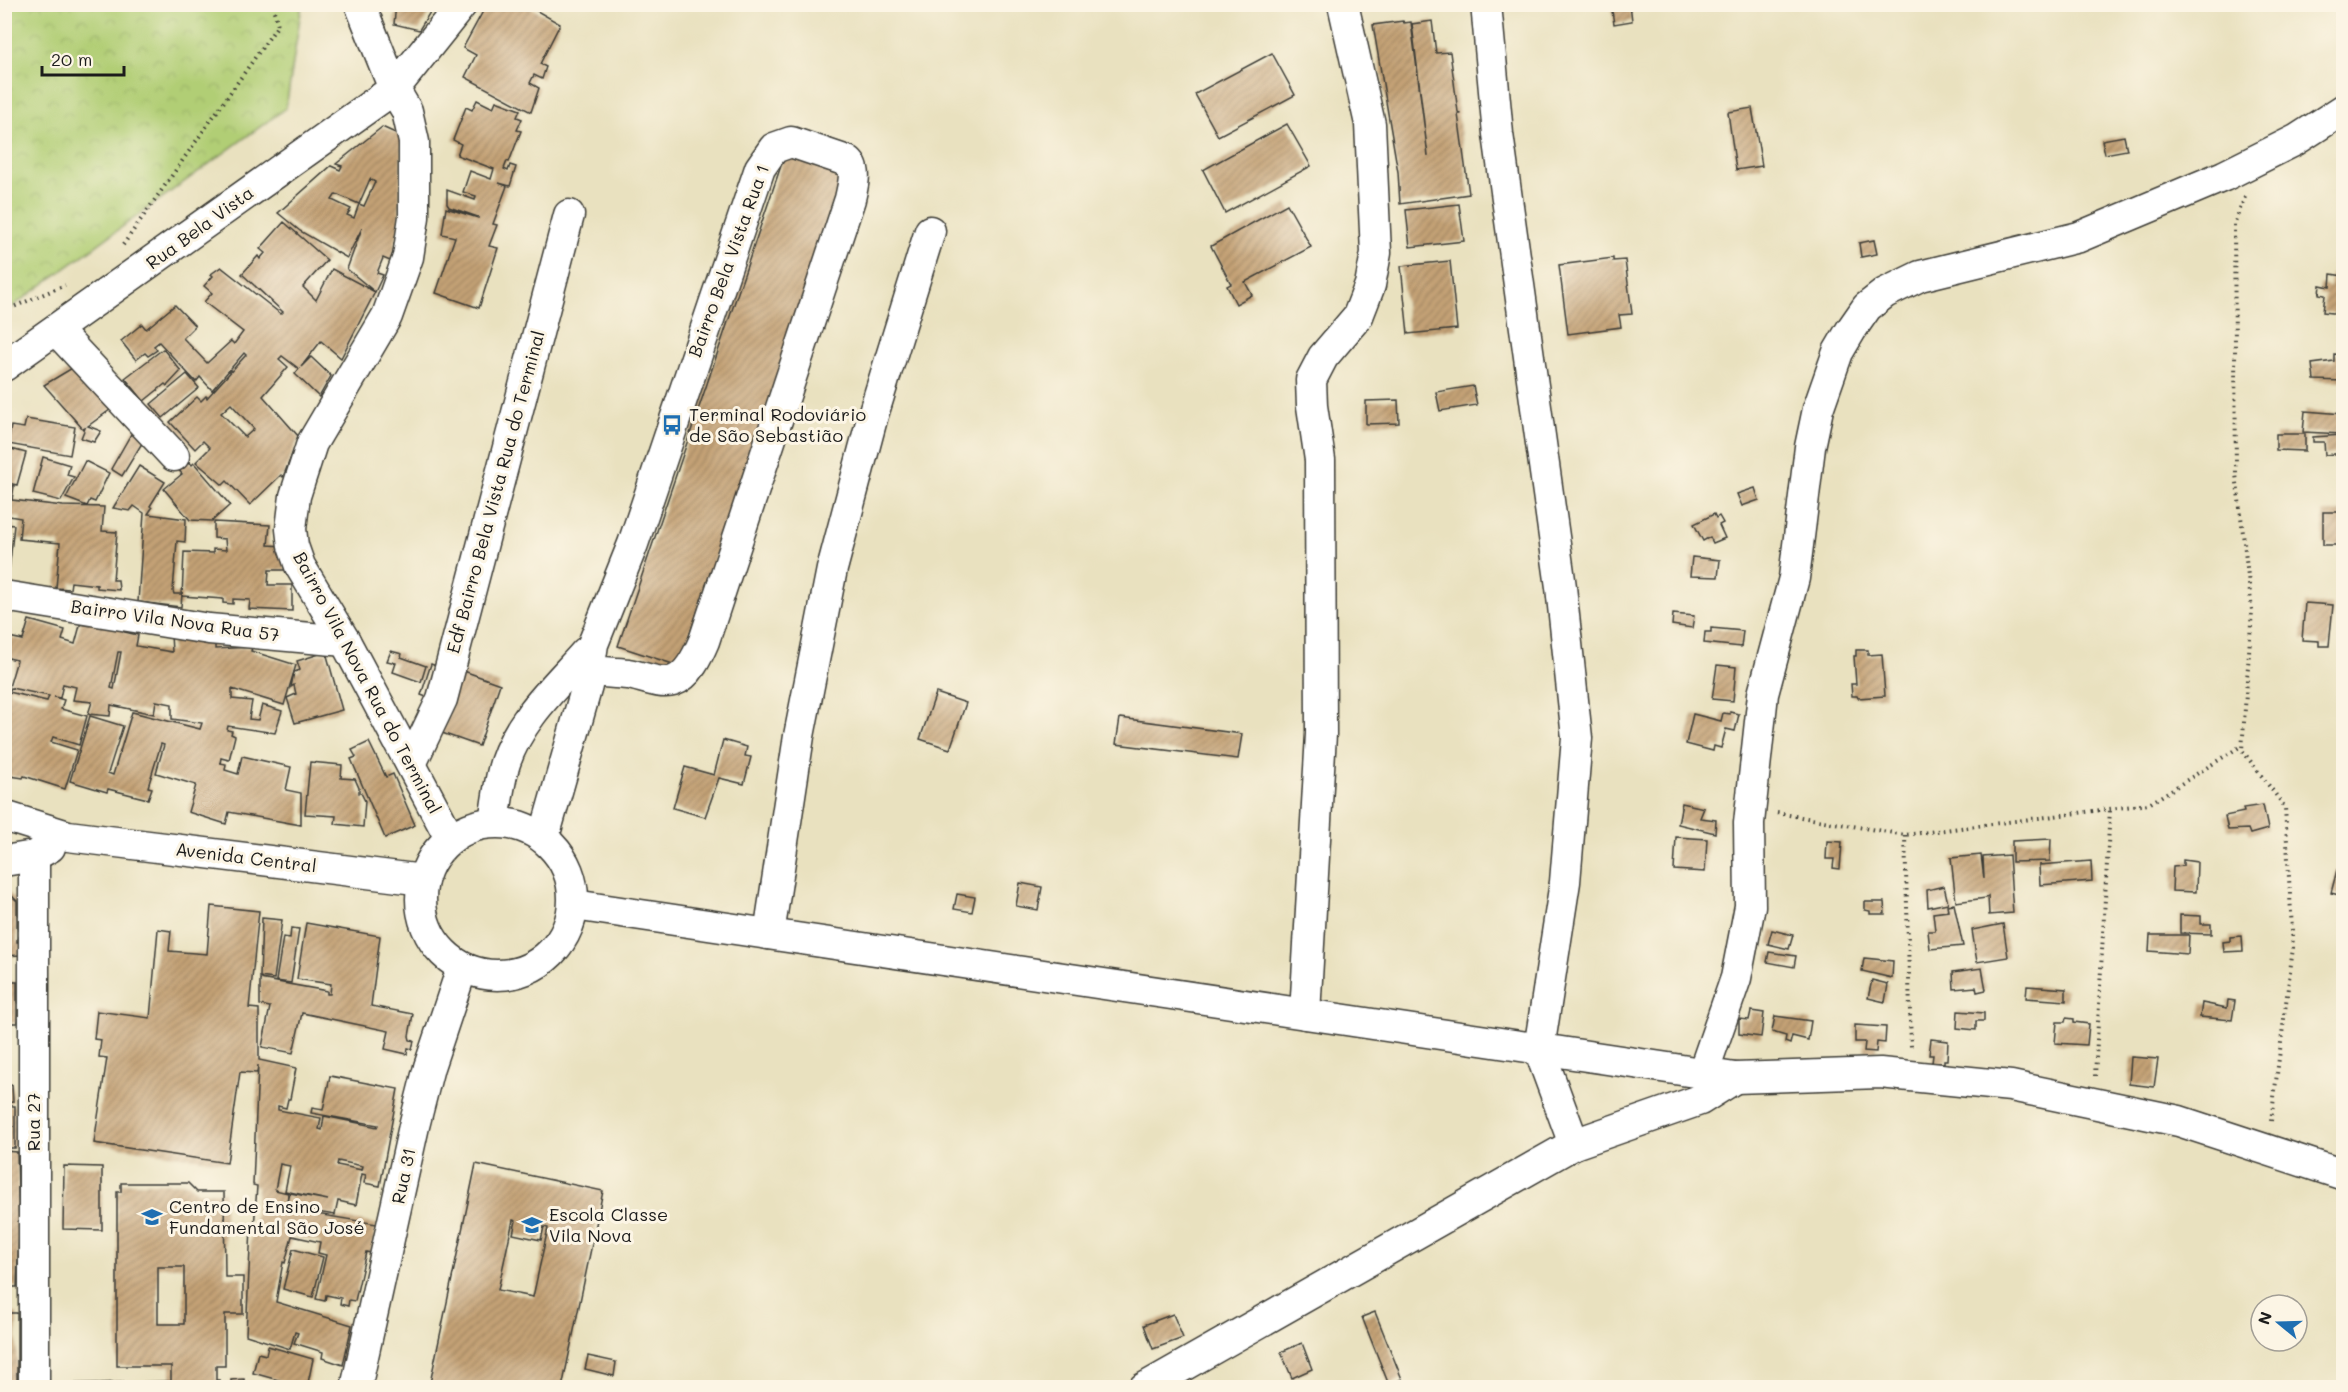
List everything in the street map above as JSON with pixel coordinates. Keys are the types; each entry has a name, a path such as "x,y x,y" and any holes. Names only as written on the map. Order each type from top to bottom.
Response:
{"street":[{"name":"Bairro Vila Nova Rua do Terminal","path":"360,4 394,89 407,111 414,142 414,217 408,257 387,316 312,443 295,496 292,513 293,546 300,566 345,641 450,838"},
{"name":"Rua Bela Vista","path":"4,366 57,331 394,89 462,4"},
{"path":"1305,1014 1321,734 1320,460 1311,399 1311,380 1323,357 1358,316 1370,285 1376,253 1370,124 1343,4"},
{"path":"1486,4 1498,134 1561,587 1577,738 1565,882 1539,1049 1574,1144"},
{"path":"1703,1073 1736,978 1748,916 1750,808 1763,694 1794,578 1803,496 1818,409 1838,352 1867,307 1885,293 1920,276 2079,237 2224,177 2296,140 2343,109"},
{"name":"Bairro Bela Vista Rua 1","path":"791,142 847,161 852,164 854,170 850,199 704,641 695,660 675,680 667,682 585,661 633,544 760,168 774,147 791,142"},
{"name":"Edf Bairro Bela Vista Rua do Terminal","path":"411,764 442,699 568,215"},
{"path":"769,934 799,736 832,569 873,415 930,231"},
{"path":"57,331 174,456"},
{"name":"Bairro Vila Nova Rua 57","path":"4,596 209,629 345,641"},
{"path":"494,822 505,764 518,733 545,697 585,661"},
{"path":"544,837 572,742 585,661"},
{"name":"Avenida Central","path":"4,816 68,836 423,879"},
{"path":"494,822 520,825 544,837 568,867 574,905 569,928 556,949 538,965 520,973 501,976 481,975 462,968 441,952 427,931 421,906 423,879 433,856 450,838 471,827 494,822"},
{"path":"4,861 34,856 68,836"},
{"name":"Rua 27","path":"34,856 34,1388"},
{"path":"574,905 1735,1078 1880,1073 2011,1086 2179,1121 2343,1174"},
{"name":"Rua 31","path":"356,1388 416,1116 429,1068 462,968"},
{"path":"1144,1388 1574,1144 1700,1100 1735,1078"}],"path":[{"path":"122,247 278,25 272,4"},
{"path":"2261,158 2234,224 2236,474 2252,610 2242,750 2285,807 2293,948 2267,1150"},
{"path":"4,312 67,284"},
{"path":"1750,808 1905,835 2149,804 2242,746"},
{"path":"2094,1104 2110,809"},
{"path":"1905,835 1912,1076"}],"green space":[{"path":"5,4 302,5 286,108 5,312"}],"building":[{"path":"396,4 435,4 419,30 394,24"},
{"path":"487,4 525,4 560,24 540,64 546,67 542,79 534,75 530,83 539,88 531,112 465,77 476,55 463,48"},
{"path":"1611,4 1630,4 1632,21 1614,24"},
{"path":"1403,21 1404,23 1411,22 1428,156 1412,24 1432,21 1436,53 1450,52 1469,194 1400,204 1398,172 1373,25"},
{"path":"1272,53 1295,95 1218,136 1195,94"},
{"path":"477,100 493,108 496,101 520,110 517,117 522,119 517,130 521,131 504,169 508,171 510,165 516,167 510,186 499,183 507,186 493,224 497,225 489,246 498,248 479,308 436,293 455,237 442,234 446,208 478,218 449,207 447,190 475,200 476,196 463,192 470,171 491,179 494,169 457,155 461,144 453,140 466,107 472,110"},
{"path":"1752,108 1762,166 1736,170 1728,112"},
{"path":"1287,124 1311,166 1225,213 1203,170"},
{"path":"382,127 402,136 399,231 390,261 383,258 377,273 383,275 375,292 347,269 362,228 347,258 300,231 278,213 331,166 340,170 342,166 336,164","holes":["370,179 375,182 364,206 359,204","336,194 359,204 354,218 347,215 351,209 332,200"]},
{"path":"2124,136 2127,150 2105,154 2102,140"},
{"path":"786,151 847,171 679,666 618,646"},
{"path":"1287,204 1311,247 1245,282 1252,295 1236,304 1227,286 1231,284 1211,246"},
{"path":"1459,204 1464,241 1410,247 1406,210"},
{"path":"284,222 327,260 303,287 316,300 332,269 375,292 341,358 321,341 301,367 311,357 331,376 319,397 295,374 299,369 282,356 279,359 288,367 263,396 299,437 283,477 281,475 250,505 227,481 223,485 196,462 210,448 203,441 195,449 170,422 197,397 201,401 206,396 207,398 246,355 244,353 212,390 200,377 196,382 159,342 154,346 157,350 148,356 145,353 136,360 121,341 142,324 146,329 175,305 195,326 183,338 207,363 231,341 234,344 243,332 204,302 212,293 204,286 213,276 211,274 221,267 281,314 283,312 242,274 258,256 260,259 265,253 260,249","holes":["231,404 254,429 245,437 221,413"]},
{"path":"1874,240 1877,254 1861,257 1859,243"},
{"path":"1613,258 1613,261 1625,260 1632,314 1619,315 1621,327 1568,334 1559,265"},
{"path":"1450,261 1457,329 1408,334 1401,266"},
{"path":"2331,274 2343,276 2341,314 2323,312 2325,295 2319,294 2320,285 2330,287"},
{"path":"163,349 181,371 167,386 165,384 144,401 125,378"},
{"path":"2334,354 2343,355 2343,381 2314,380 2312,364 2334,361"},
{"path":"79,364 118,404 88,426 101,431 94,442 81,438 85,428 83,429 44,385"},
{"path":"187,374 199,388 163,418 151,404"},
{"path":"1473,386 1477,405 1440,411 1436,392"},
{"path":"1398,400 1399,423 1366,424 1366,401"},
{"path":"2305,411 2343,414 2343,434 2303,432"},
{"path":"26,419 75,427 70,455 8,444 11,426 24,428"},
{"path":"135,427 147,435 122,476 111,469"},
{"path":"2276,434 2305,434 2305,451 2276,450"},
{"path":"2343,435 2343,453 2325,455 2324,442 2313,442 2313,437"},
{"path":"4,447 26,453 17,485 4,482"},
{"path":"43,457 70,465 67,475 74,477 61,501 33,494"},
{"path":"185,457 192,465 194,463 230,505 212,521 190,520 164,489 182,474 177,468"},
{"path":"85,461 109,473 95,502 90,500 87,506 66,498"},
{"path":"139,466 165,482 150,506 152,508 148,514 186,519 185,542 177,541 173,591 174,594 182,594 181,607 138,602 144,513 134,506 130,511 113,508"},
{"path":"4,485 14,486 12,500 63,506 104,507 102,531 117,532 113,580 118,580 119,590 71,582 70,589 56,588 60,543 19,539 21,518 4,515"},
{"path":"1755,488 1759,500 1742,506 1737,494"},
{"path":"2323,512 2343,512 2343,545 2323,545"},
{"path":"1714,514 1716,518 1719,516 1723,523 1719,525 1725,538 1713,543 1710,537 1703,541 1694,524"},
{"path":"214,522 270,525 268,545 283,546 286,570 269,570 268,585 292,585 292,611 249,609 250,600 233,599 233,604 223,603 223,599 182,596 184,552 213,553 213,549 226,550 225,539 214,538"},
{"path":"4,524 14,525 9,571 4,570"},
{"path":"1692,557 1720,560 1718,577 1690,576"},
{"path":"2305,603 2333,605 2329,646 2319,646 2319,641 2302,640"},
{"path":"1673,614 1694,616 1692,628 1672,625"},
{"path":"82,618 125,626 124,632 138,635 136,646 172,652 171,634 215,638 215,649 252,647 251,651 296,665 284,705 232,689 232,699 252,701 249,719 258,720 262,705 282,711 275,733 228,726 227,730 232,731 231,734 235,736 229,760 221,758 220,763 226,764 225,770 238,774 242,756 291,767 286,790 301,793 301,825 229,812 226,824 188,812 196,785 156,773 164,745 161,744 148,787 152,788 148,799 108,789 107,792 70,781 90,716 123,726 108,773 113,775 132,712 200,729 202,723 172,719 172,704 156,701 154,714 111,705 110,716 88,714 92,702 73,700 76,687 63,684 60,698 54,697 64,700 61,709 87,716 79,745 53,737 51,742 77,750 65,789 24,776 23,778 4,775 4,686 9,687 17,660 8,658 4,670 4,636 23,640 29,620 65,630 62,640 75,644","holes":["118,652 121,652 114,689 111,688","11,688 49,696 47,701 9,692"]},
{"path":"1711,628 1743,631 1741,647 1704,643 1705,632 1711,632"},
{"path":"1856,650 1868,650 1868,655 1882,654 1885,696 1858,698 1852,696 1851,684 1856,684 1854,656 1856,656"},
{"path":"391,651 426,666 421,682 393,672 396,663 387,661"},
{"path":"326,652 342,710 295,723 287,698 296,694 294,685 291,687 294,672 300,670 297,661"},
{"path":"431,664 459,675 461,670 500,684 479,746 442,733 451,706 421,695"},
{"path":"1717,665 1736,667 1733,701 1712,699"},
{"path":"936,693 966,703 950,749 920,739"},
{"path":"1730,712 1739,714 1735,731 1726,729 1721,748 1714,746 1713,751 1686,744 1693,714 1721,721 1723,713 1730,714"},
{"path":"1120,718 1242,734 1238,759 1116,744"},
{"path":"723,740 747,747 745,756 751,757 744,784 719,778 705,817 673,808 685,767 714,775"},
{"path":"369,742 386,777 393,774 415,825 385,838 351,759 356,757 352,750"},
{"path":"310,762 342,765 341,778 355,779 359,793 365,801 363,827 335,824 336,816 305,814"},
{"path":"1682,803 1704,808 1700,818 1716,820 1715,833 1678,824"},
{"path":"2263,805 2268,829 2250,834 2248,829 2228,830 2225,816 2244,812 2243,808"},
{"path":"1676,837 1707,839 1705,872 1674,870"},
{"path":"2051,839 2050,861 2012,862 2012,841"},
{"path":"1827,841 1842,842 1840,869 1833,868 1834,859 1826,859"},
{"path":"1981,855 1984,879 1983,857 2009,855 2013,913 1989,915 1988,896 1956,902 1951,858"},
{"path":"2183,860 2197,862 2196,892 2172,891 2173,867 2183,866"},
{"path":"2091,861 2092,881 2040,885 2039,865"},
{"path":"2337,870 2343,872 2343,896 2331,893"},
{"path":"1020,883 1042,887 1038,910 1016,906"},
{"path":"1944,886 1948,903 1928,907 1927,890"},
{"path":"4,888 17,901 17,942 21,942 20,955 4,956"},
{"path":"957,894 975,897 972,912 954,909"},
{"path":"1865,902 1884,902 1885,914 1870,914 1870,911 1865,910"},
{"path":"1954,904 1963,946 1930,949 1928,931 1935,931 1933,913 1948,911 1947,905"},
{"path":"211,906 259,911 249,1008 259,1009 259,1060 296,1068 290,1099 288,1099 286,1108 278,1106 278,1110 321,1118 319,1129 322,1130 324,1116 377,1127 378,1125 311,1113 312,1108 323,1110 330,1076 398,1089 380,1186 364,1183 366,1175 362,1174 356,1205 338,1201 335,1215 311,1211 310,1213 377,1224 371,1253 366,1252 355,1301 349,1300 348,1306 340,1304 341,1298 326,1295 325,1301 316,1299 326,1255 318,1253 320,1242 292,1236 285,1263 283,1262 276,1302 352,1325 343,1365 322,1358 323,1352 294,1343 298,1333 295,1332 290,1349 246,1335 251,1227 254,1228 257,1186 253,1185 258,1065 257,1073 240,1072 227,1163 94,1143 107,1058 99,1057 101,1040 94,1039 97,1011 150,1018 158,929 171,931 169,951 207,954","holes":["338,1161 363,1166 362,1170 337,1165","280,1164 290,1166 285,1191 328,1200 290,1193 287,1206 288,1193 275,1190"]},
{"path":"2180,915 2201,916 2201,924 2211,924 2211,934 2180,933"},
{"path":"262,918 282,920 274,979 260,977"},
{"path":"306,923 380,936 371,1006 413,1014 409,1036 410,1040 414,1041 412,1049 408,1048 407,1054 385,1049 389,1031 302,1013 293,1053 262,1047 270,1007 260,1005 260,979 327,991 327,994 330,994 331,984 297,979"},
{"path":"2003,924 2008,957 1977,962 1972,930"},
{"path":"291,928 299,929 291,983 276,981 283,937 290,938"},
{"path":"1772,930 1793,935 1789,949 1768,944"},
{"path":"2150,935 2189,935 2188,954 2149,951"},
{"path":"2242,936 2243,951 2224,952 2223,942 2230,941 2230,937"},
{"path":"1769,952 1796,956 1794,967 1767,962"},
{"path":"1864,958 1893,961 1892,978 1862,971"},
{"path":"1982,968 1986,990 1977,992 1976,987 1954,989 1953,972"},
{"path":"1872,980 1888,984 1885,1002 1868,998"},
{"path":"5,982 17,982 17,1023 5,1023"},
{"path":"2027,986 2066,989 2066,1001 2026,998"},
{"path":"2228,1000 2235,1001 2232,1020 2200,1017 2202,1003 2227,1008"},
{"path":"1751,1011 1764,1013 1761,1037 1739,1034 1739,1019 1749,1020"},
{"path":"1958,1011 1984,1013 1984,1021 1976,1021 1976,1030 1957,1028"},
{"path":"1775,1016 1811,1021 1808,1040 1792,1036 1790,1044 1785,1042 1786,1036 1772,1032"},
{"path":"2066,1018 2074,1019 2074,1022 2089,1024 2087,1045 2055,1043 2057,1022 2065,1022"},
{"path":"1855,1025 1886,1027 1885,1043 1877,1042 1876,1052 1864,1051 1865,1042 1855,1042"},
{"path":"1931,1039 1948,1041 1947,1060 1944,1060 1944,1063 1932,1063 1933,1055 1929,1055"},
{"path":"2131,1057 2158,1059 2154,1087 2129,1084"},
{"path":"12,1085 13,1102 4,1103 4,1086"},
{"path":"4,1106 15,1106 15,1148 4,1148"},
{"path":"4,1151 17,1152 19,1230 17,1287 4,1287"},
{"path":"476,1164 603,1191 562,1388 429,1388","holes":["513,1220 516,1221 513,1234 541,1240 544,1227 548,1228 533,1297 498,1290"]},
{"path":"64,1166 102,1167 102,1230 63,1229"},
{"path":"121,1183 188,1183 197,1192 224,1192 225,1277 243,1277 243,1314 225,1314 225,1366 216,1366 216,1380 220,1380 220,1388 57,1388 57,1384 171,1381 171,1366 117,1366 117,1192 121,1192","holes":["158,1267 184,1267 184,1324 158,1324"]},
{"path":"293,1249 323,1257 313,1297 283,1289"},
{"path":"1375,1312 1402,1379 1389,1385 1362,1317"},
{"path":"4,1313 17,1313 17,1388 4,1388"},
{"path":"1173,1314 1183,1338 1153,1349 1144,1325"},
{"path":"1302,1343 1312,1369 1292,1378 1281,1352"},
{"path":"268,1346 313,1359 307,1388 253,1373 258,1353 266,1355"},
{"path":"588,1356 616,1362 614,1376 585,1369"},
{"path":"244,1379 244,1383 254,1382 254,1388 231,1388 231,1380"}],"place":[{"name":"Terminal Rodoviário de São Sebastião","path":"672,425"},
{"name":"Centro de Ensino Fundamental São José","path":"152,1217"},
{"name":"Escola Classe Vila Nova","path":"532,1225"}]}
